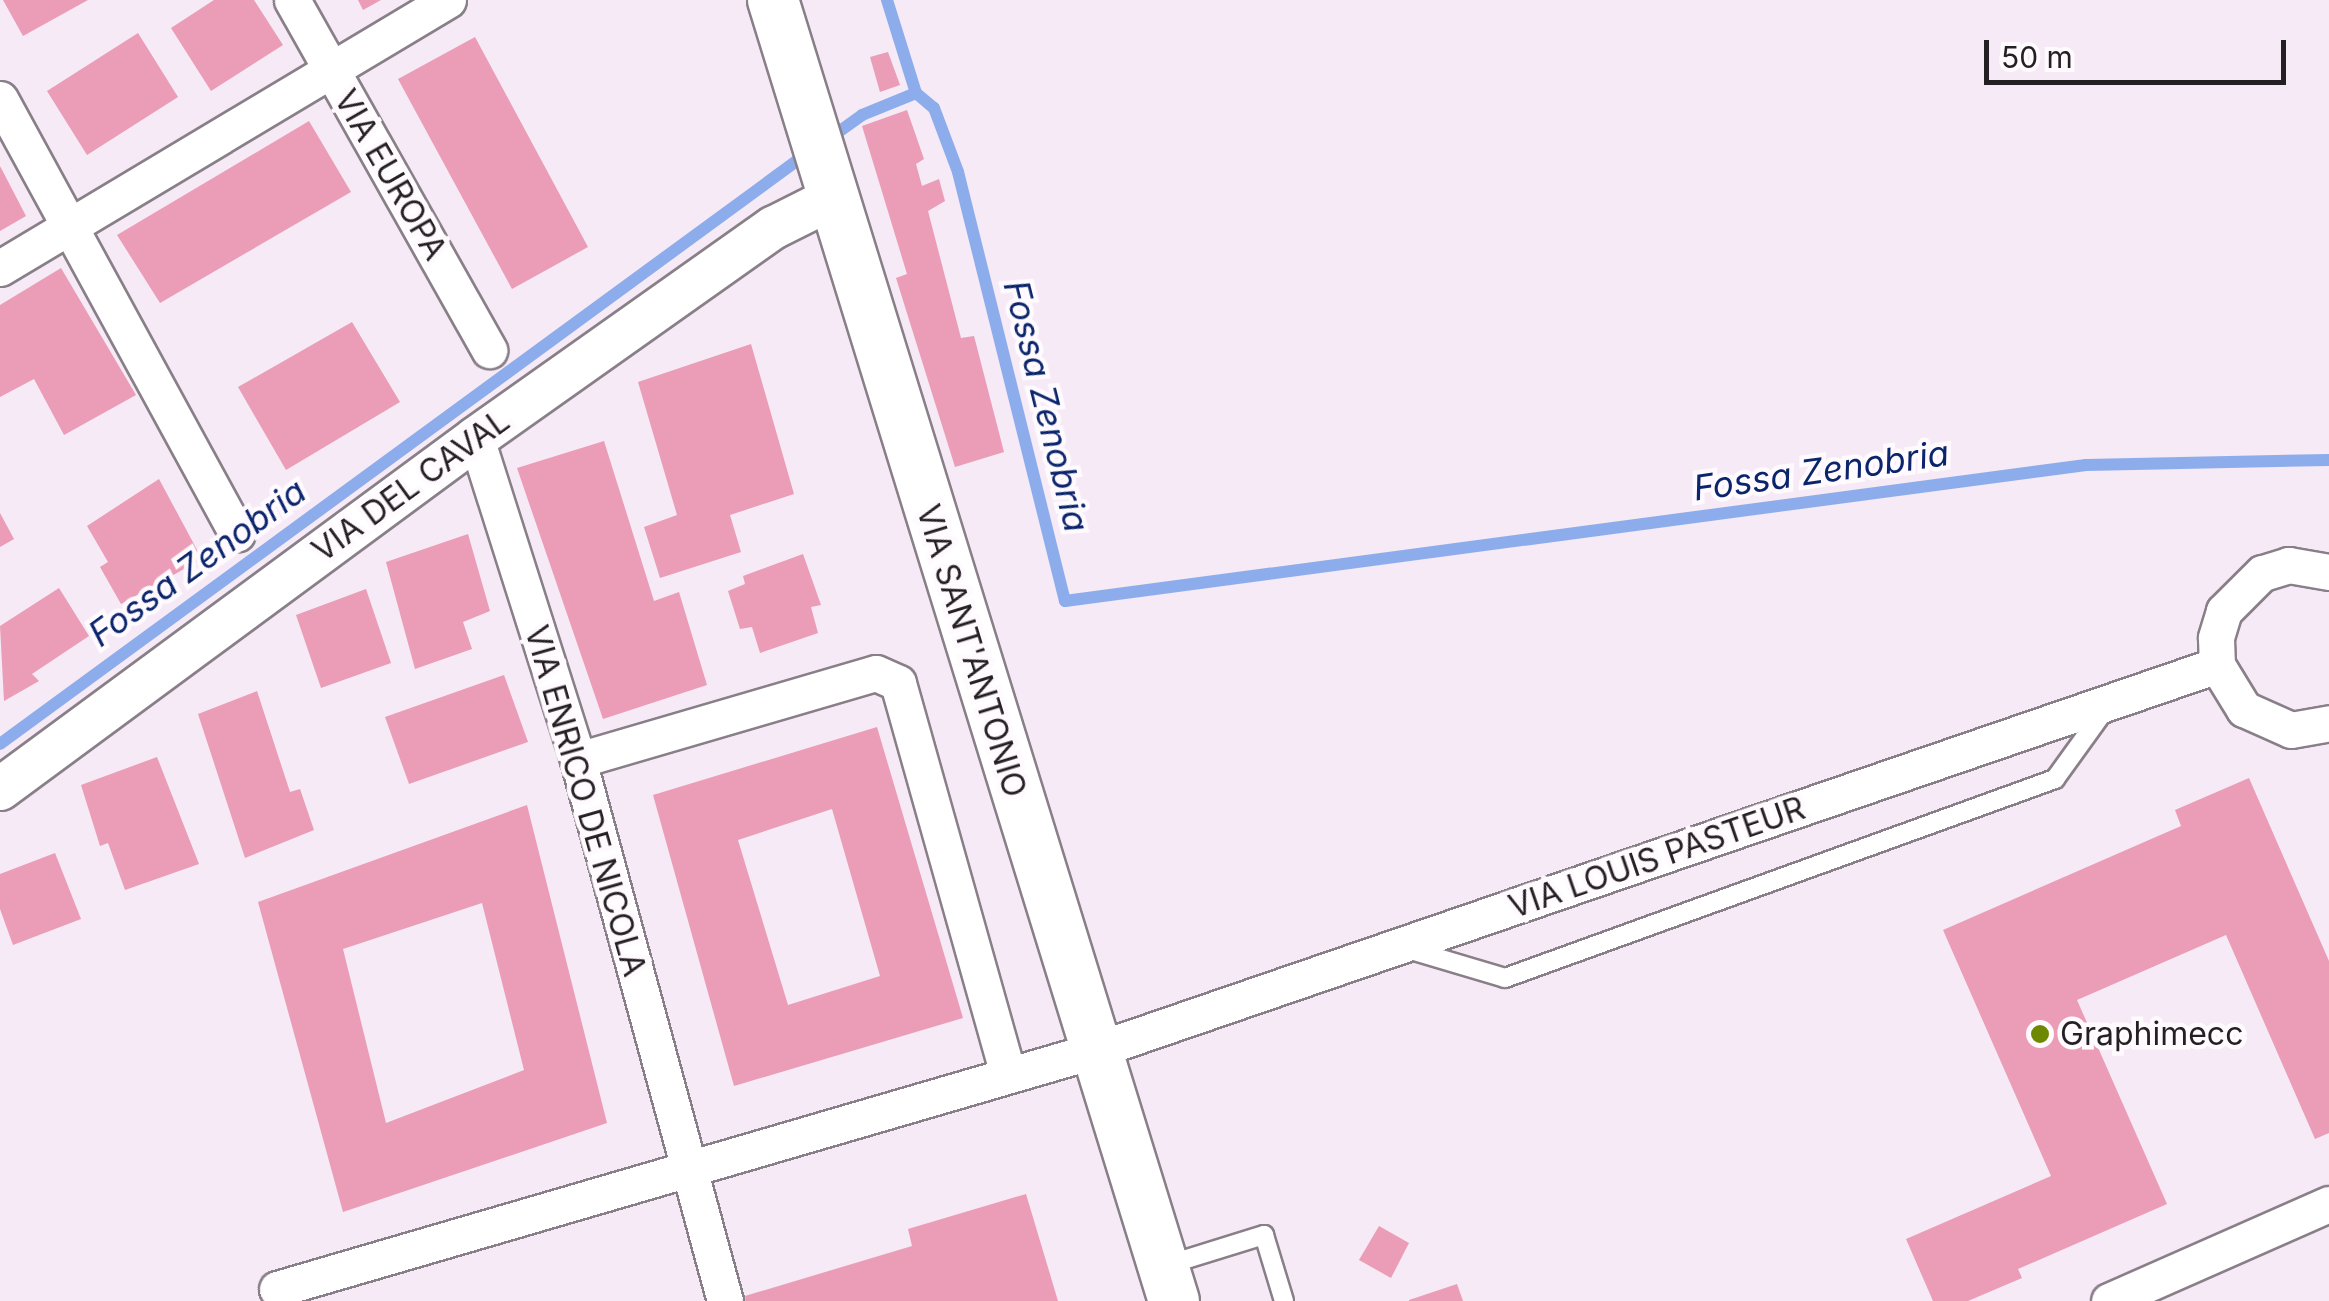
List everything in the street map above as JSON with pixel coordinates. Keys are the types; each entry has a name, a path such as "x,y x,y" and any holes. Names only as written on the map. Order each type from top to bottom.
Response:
{"main road":[{"name":"VIA SANT'ANTONIO","path":"773,0 831,199 1169,1284"}],"street":[{"name":"VIA EUROPA","path":"292,0 489,350"},
{"path":"0,268 448,0"},
{"path":"0,98 236,534"},
{"name":"VIA DEL CAVAL","path":"0,789 476,438 773,228 831,199"},
{"name":"VIA ENRICO DE NICOLA","path":"476,438 578,760 725,1301"},
{"path":"2329,572 2289,565 2240,588 2220,624 2217,665 2227,690 2265,723 2291,730 2329,723"},
{"name":"VIA LOUIS PASTEUR","path":"277,1289 1096,1050 2217,665"},
{"path":"578,760 876,673 898,682 1008,1075"},
{"path":"2109,1301 2329,1204"}],"lane":[{"path":"1398,946 1506,978 2055,779 2110,702"},
{"path":"1169,1284 1264,1235 1284,1301"}],"building":[{"path":"3,0 88,0 23,36"},
{"path":"214,0 254,0 283,45 211,91 171,28"},
{"path":"358,0 381,0 363,10"},
{"path":"138,33 178,97 87,155 47,91"},
{"path":"475,37 588,247 512,289 398,79"},
{"path":"888,52 900,85 880,92 870,57"},
{"path":"907,110 924,159 916,164 922,186 939,179 945,201 928,211 961,338 974,336 1004,452 955,467 896,278 907,274 862,126"},
{"path":"309,121 351,192 160,303 117,235"},
{"path":"0,166 26,216 0,231"},
{"path":"61,268 136,395 64,435 34,379 0,397 0,305"},
{"path":"352,322 400,402 286,470 238,387"},
{"path":"751,344 794,494 730,515 741,552 660,578 644,527 677,515 638,382"},
{"path":"604,441 654,601 679,592 707,685 603,719 517,468"},
{"path":"159,479 202,559 121,604 100,567 108,562 87,526"},
{"path":"0,513 14,539 0,547"},
{"path":"468,534 490,611 463,622 472,649 415,669 386,562"},
{"path":"803,554 821,605 811,607 818,633 760,653 752,627 740,629 728,591 745,584 743,576"},
{"path":"59,588 89,636 32,674 39,681 4,701 0,626"},
{"path":"366,589 391,663 321,688 296,615"},
{"path":"504,675 528,742 409,784 385,717"},
{"path":"257,691 290,792 300,789 314,830 245,858 198,714"},
{"path":"877,727 963,1018 734,1086 653,795","holes":["832,809 880,976 788,1005 738,840"]},
{"path":"157,757 199,864 125,890 108,843 100,846 81,785"},
{"name":"Graphimecc","path":"2249,778 2329,961 2329,1133 2315,1139 2226,935 2077,1000 2167,1204 2018,1269 2022,1278 1968,1301 1933,1301 1906,1239 2051,1176 1943,930 2181,826 2175,810"},
{"path":"527,805 607,1123 343,1212 258,902","holes":["482,903 524,1070 386,1123 343,949"]},
{"path":"55,853 81,919 13,945 0,909 0,874"},
{"path":"1026,1194 1058,1301 746,1301 745,1296 912,1246 908,1229"},
{"path":"1379,1226 1409,1243 1391,1278 1359,1260"},
{"path":"1457,1284 1463,1301 1409,1301 1409,1300"}],"waterway":[{"path":"887,0 916,93"},
{"name":"Fossa Zenobria","path":"826,141 862,115 916,93 934,108 958,172 1065,601 2086,465 2329,460"},
{"name":"Fossa Zenobria","path":"0,744 809,152"}],"place":[{"name":"Graphimecc","path":"2040,1034"}]}
